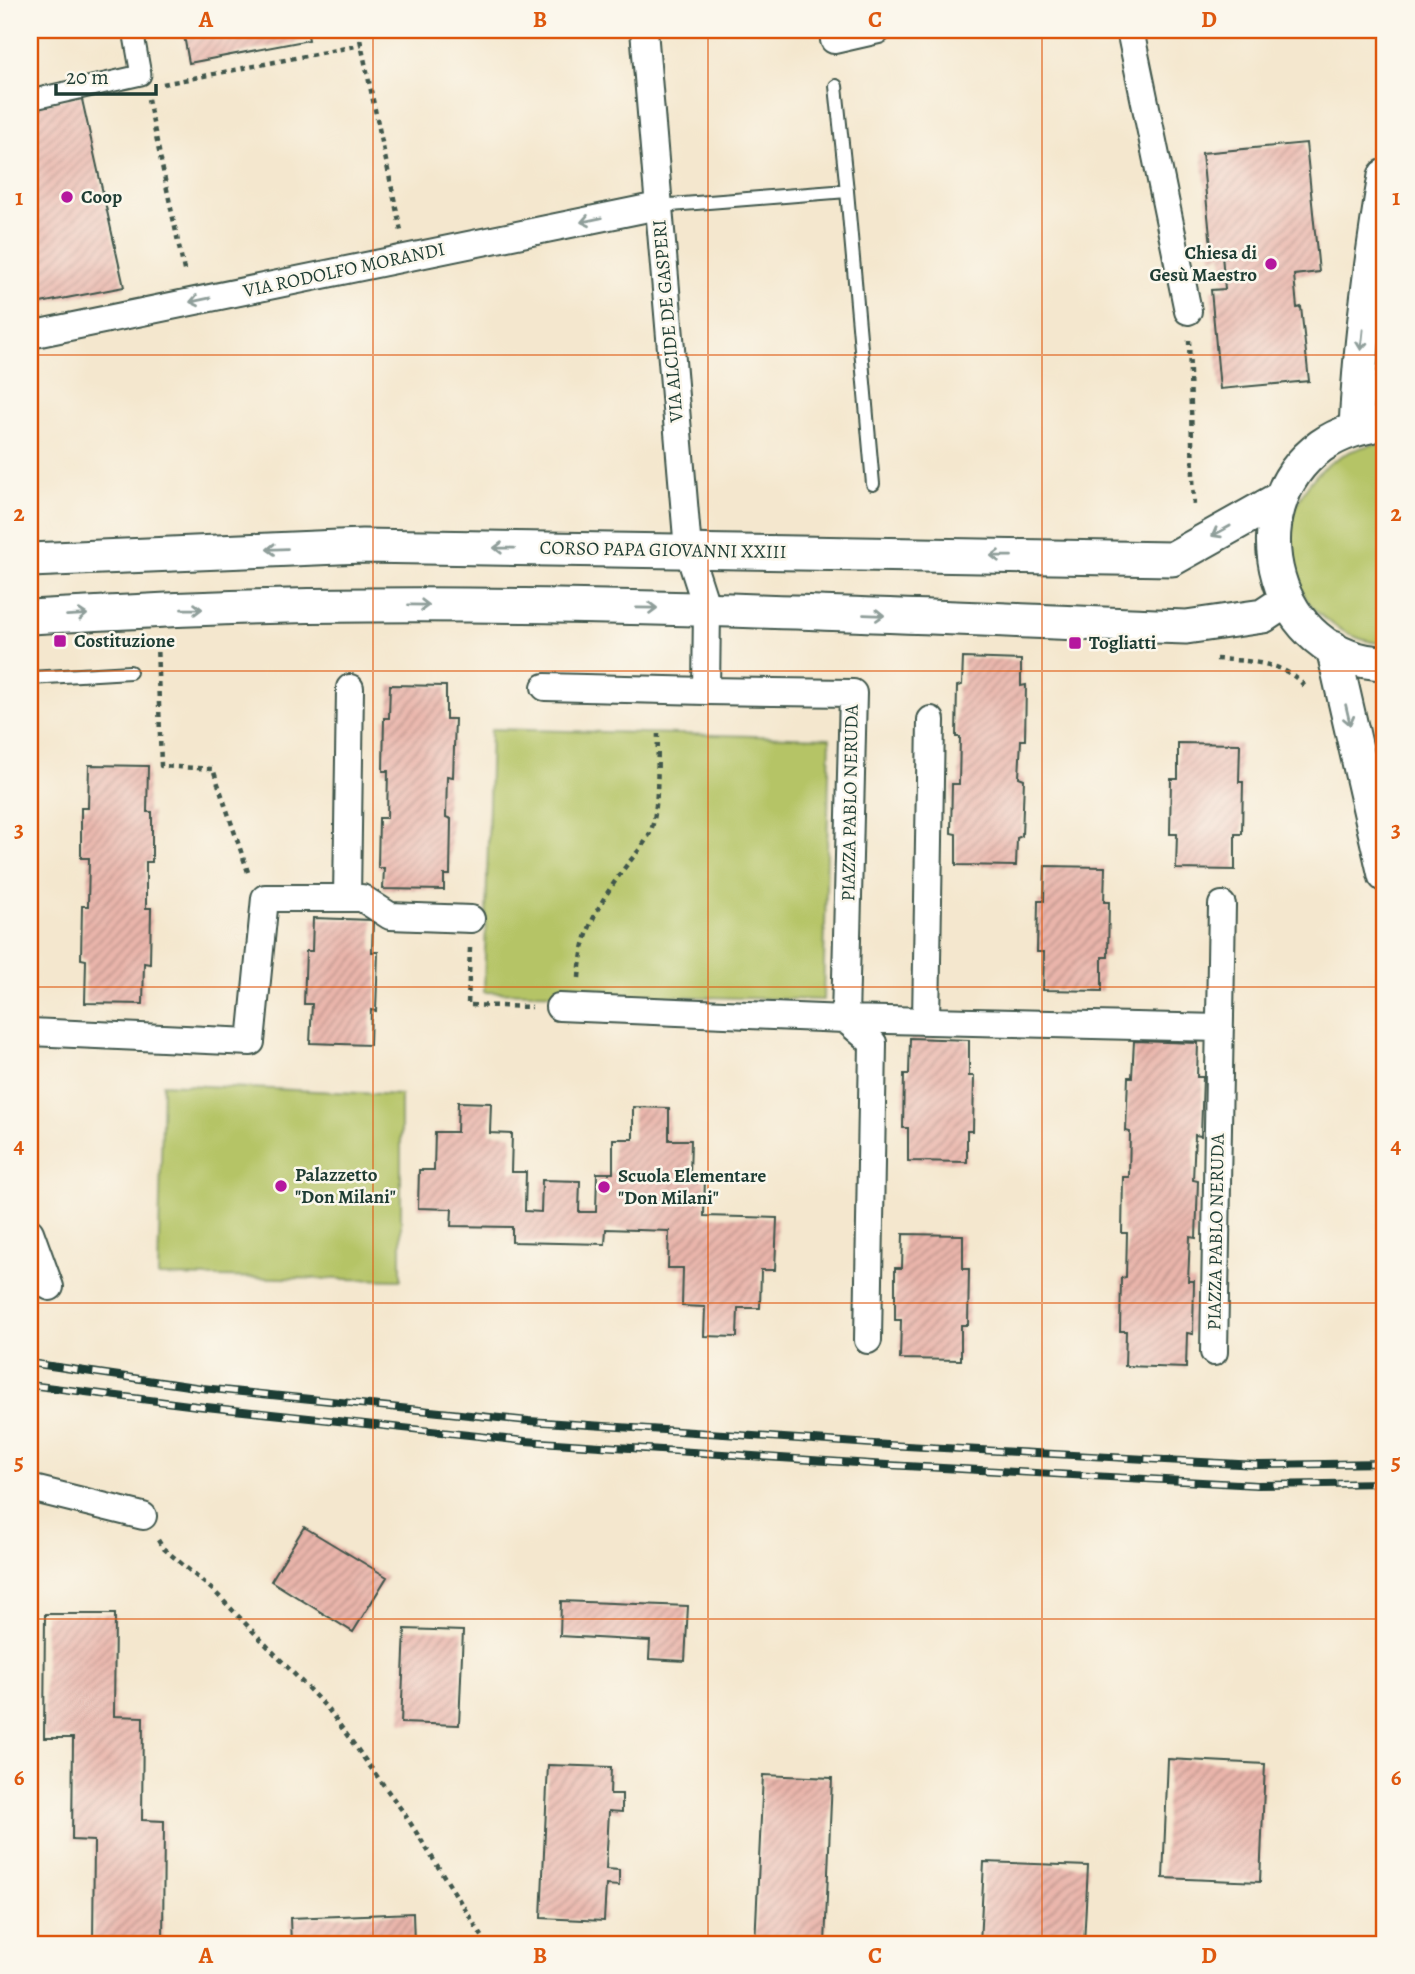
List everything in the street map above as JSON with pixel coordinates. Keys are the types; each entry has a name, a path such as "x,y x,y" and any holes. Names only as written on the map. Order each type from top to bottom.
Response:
{"street":[{"path":"30,100 144,81 132,30"},
{"name":"VIA ALCIDE DE GASPERI","path":"645,30 688,550 707,609"},
{"path":"834,40 878,30"},
{"path":"1130,30 1188,311"},
{"path":"1385,176 1371,261 1359,374 1371,425 1319,448 1296,471 1281,498 1273,526 1273,554 1278,578 1287,600 1307,627 1333,648 1354,658 1385,663"},
{"name":"VIA RODOLFO MORANDI","path":"30,335 658,206"},
{"name":"CORSO PAPA GIOVANNI XXIII","path":"30,561 362,546 1172,559 1281,498"},
{"path":"30,617 169,609 367,604 707,609 1185,626 1262,616 1287,600"},
{"path":"706,691 707,609"},
{"path":"1333,648 1385,875"},
{"name":"PIAZZA PABLO NERUDA","path":"545,687 853,693 845,1019"},
{"path":"347,898 350,688"},
{"path":"926,1021 931,720"},
{"path":"30,1032 251,1042 265,898 362,898 390,916 471,919"},
{"name":"PIAZZA PABLO NERUDA","path":"1214,1352 1222,905"},
{"path":"568,1008 845,1019 1220,1028"},
{"path":"845,1019 873,1043 868,1340"},
{"path":"30,1232 50,1287"},
{"path":"30,1488 143,1516"}],"lane":[{"path":"836,86 873,484"},
{"path":"658,206 847,191"},
{"path":"30,678 130,672"}],"path":[{"path":"358,30 406,257"},
{"path":"190,302 144,81 361,45"},
{"path":"1188,311 1194,521"},
{"path":"157,641 161,766 213,769 263,916"},
{"path":"1210,658 1262,663 1288,672 1305,685 1311,695"},
{"path":"471,919 468,1004 568,1008 588,927 603,898 650,834 655,813 658,734"},
{"path":"143,1516 163,1548 215,1592 328,1709 404,1813 487,1944"}],"green space":[{"path":"1385,443 1385,643 1379,643 1346,633 1313,608 1297,579 1290,543 1292,521 1299,501 1310,483 1324,468 1342,455"},
{"path":"491,729 830,738 823,1000 484,992"},
{"name":"Palazzetto \"Don Milani\"","path":"163,1084 401,1095 401,1280 158,1276"}],"building":[{"path":"183,30 307,30 309,40 189,63"},
{"name":"Coop","path":"81,95 124,287 30,305 30,107"},
{"name":"Chiesa di Gesù Maestro","path":"1306,143 1319,272 1294,275 1297,308 1301,307 1309,381 1220,389 1211,290 1225,289 1222,255 1212,257 1202,153"},
{"path":"963,658 1021,660 1021,686 1026,685 1025,740 1021,740 1019,777 1024,779 1022,836 1017,838 1016,866 956,865 956,834 951,833 952,784 959,784 957,686 962,685"},
{"path":"390,685 446,686 446,719 455,719 453,777 447,776 446,817 451,819 450,875 444,875 444,890 383,889 384,868 378,868 379,818 387,818 388,771 383,771 384,718 389,718"},
{"path":"1178,743 1240,744 1239,782 1243,782 1242,834 1235,834 1235,870 1176,869 1177,834 1170,834 1171,779 1178,779"},
{"path":"89,765 148,766 147,812 152,812 152,862 146,862 146,908 151,908 150,964 144,963 143,1004 85,1003 86,960 81,959 82,906 88,906 89,858 81,858 81,808 88,808"},
{"path":"1045,866 1105,867 1104,902 1109,902 1108,957 1102,957 1102,991 1043,990 1044,952 1037,952 1038,901 1044,901"},
{"path":"313,918 373,920 372,952 378,952 376,1011 371,1010 370,1045 310,1043 312,1004 304,1004 306,951 312,951"},
{"path":"910,1038 969,1040 969,1076 974,1076 973,1131 967,1131 967,1162 908,1161 908,1128 903,1128 904,1074 909,1074"},
{"path":"1134,1041 1198,1043 1197,1077 1203,1077 1201,1136 1195,1135 1193,1180 1198,1181 1196,1238 1190,1237 1188,1281 1194,1281 1193,1334 1187,1333 1186,1368 1125,1366 1126,1331 1120,1331 1121,1278 1126,1277 1127,1233 1122,1233 1123,1177 1129,1177 1130,1132 1126,1131 1128,1077 1132,1077"},
{"path":"458,1102 491,1103 490,1133 512,1134 511,1172 526,1172 525,1211 541,1212 542,1180 580,1181 579,1212 596,1212 597,1173 613,1173 613,1139 633,1139 633,1107 669,1108 669,1140 691,1140 690,1176 705,1176 704,1216 777,1218 775,1270 761,1270 760,1308 738,1308 737,1337 704,1336 705,1307 682,1306 683,1268 668,1268 669,1231 606,1229 605,1244 512,1242 512,1227 451,1226 452,1209 418,1208 419,1170 434,1170 435,1132 457,1132"},
{"path":"903,1234 963,1235 963,1269 969,1269 968,1325 961,1325 961,1360 900,1359 901,1320 895,1320 895,1268 902,1268"},
{"path":"304,1527 387,1577 353,1632 271,1581"},
{"path":"561,1601 688,1606 685,1661 649,1659 650,1641 560,1636"},
{"path":"45,1614 115,1614 114,1716 143,1717 142,1820 164,1821 163,1944 93,1944 94,1841 72,1840 73,1738 44,1738"},
{"path":"405,1629 463,1631 459,1725 401,1723"},
{"path":"1168,1759 1265,1764 1260,1882 1163,1878"},
{"path":"548,1765 611,1767 610,1794 622,1794 622,1812 609,1811 606,1869 619,1870 619,1886 606,1885 604,1921 541,1918"},
{"path":"763,1775 832,1778 825,1944 755,1944"},
{"path":"984,1862 1088,1866 1084,1944 980,1944"},
{"path":"413,1913 414,1944 291,1944 290,1918"}],"railway":[{"path":"30,1363 202,1388 529,1421 888,1445 1257,1465 1385,1463"},
{"path":"30,1385 525,1441 887,1465 1257,1485 1385,1483"}],"place":[{"name":"Coop","path":"67,197"},
{"name":"Chiesa di Gesù Maestro","path":"1271,264"},
{"name":"Costituzione","path":"60,641"},
{"name":"Togliatti","path":"1075,643"},
{"name":"Palazzetto \"Don Milani\"","path":"281,1186"},
{"name":"Scuola Elementare \"Don Milani\"","path":"604,1187"}]}
